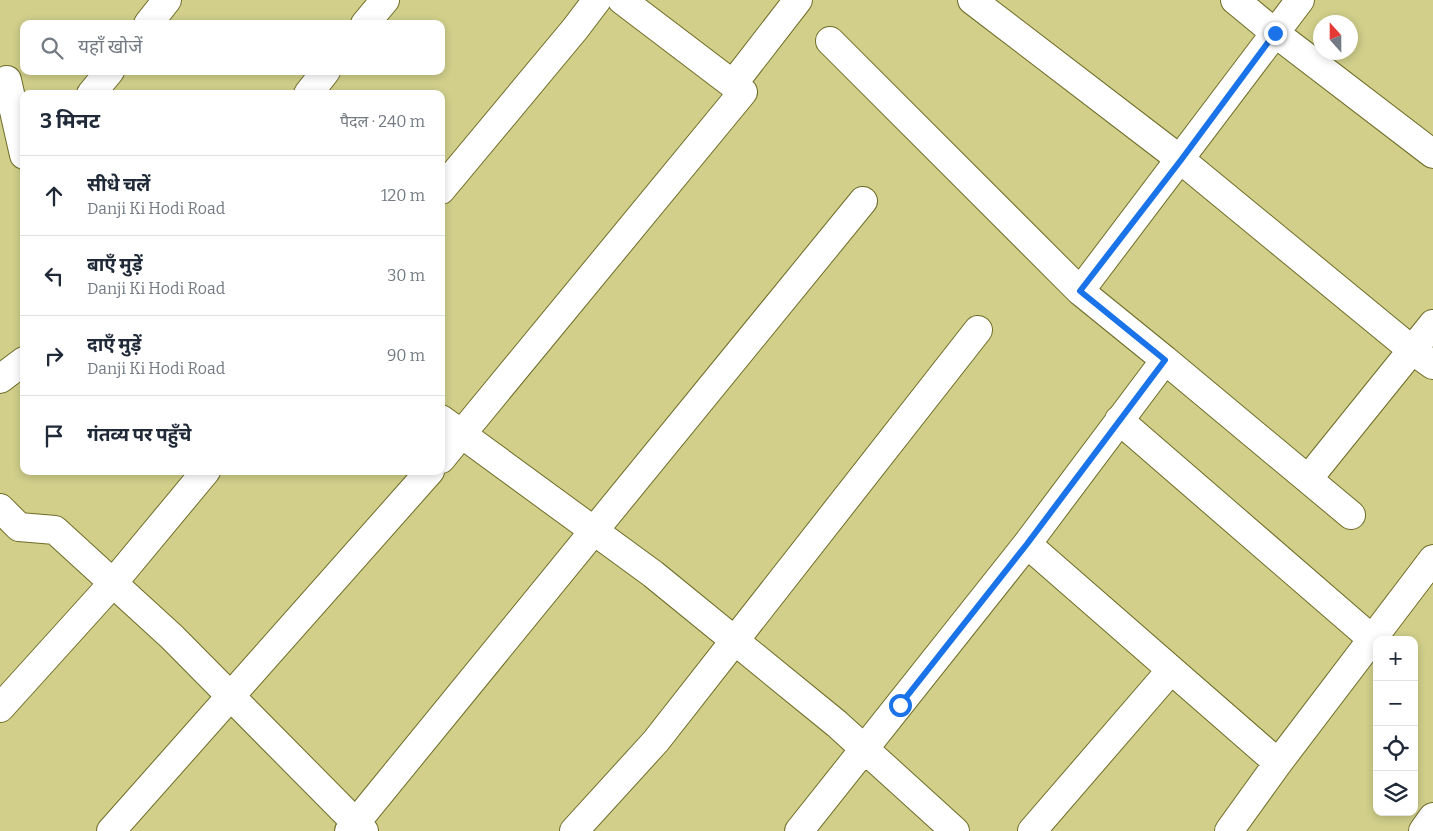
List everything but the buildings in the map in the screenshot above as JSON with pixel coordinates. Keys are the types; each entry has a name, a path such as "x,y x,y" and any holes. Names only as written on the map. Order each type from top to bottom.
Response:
{"street":[{"path":"151,20 167,0"},
{"path":"369,20 385,0"},
{"path":"445,185 597,0"},
{"path":"445,447 452,426 743,92 622,0"},
{"path":"733,84 798,0"},
{"path":"972,0 1181,160 1422,358"},
{"path":"1234,0 1433,154"},
{"path":"1080,291 1181,160 1300,0"},
{"path":"830,41 1080,291 1351,515"},
{"path":"94,90 107,75"},
{"path":"311,90 323,75"},
{"path":"10,83 20,134"},
{"path":"0,508 19,526 55,530 172,637 231,696 356,828 594,531 862,202"},
{"path":"1308,479 1422,358 1433,324"},
{"path":"574,831 656,741 978,330"},
{"path":"800,831 1027,544 1165,360"},
{"path":"0,380 20,364"},
{"path":"1119,420 1372,639"},
{"path":"452,426 653,574 837,724 955,831"},
{"path":"0,708 113,583 203,475"},
{"path":"111,831 426,475"},
{"path":"1027,544 1278,763"},
{"path":"1229,831 1278,763 1433,559"},
{"path":"1032,831 1171,670"},
{"path":"1424,831 1433,817"}],"route":[{"path":"900,705 1027,544 1165,360 1080,291 1181,160 1275,33"}]}
